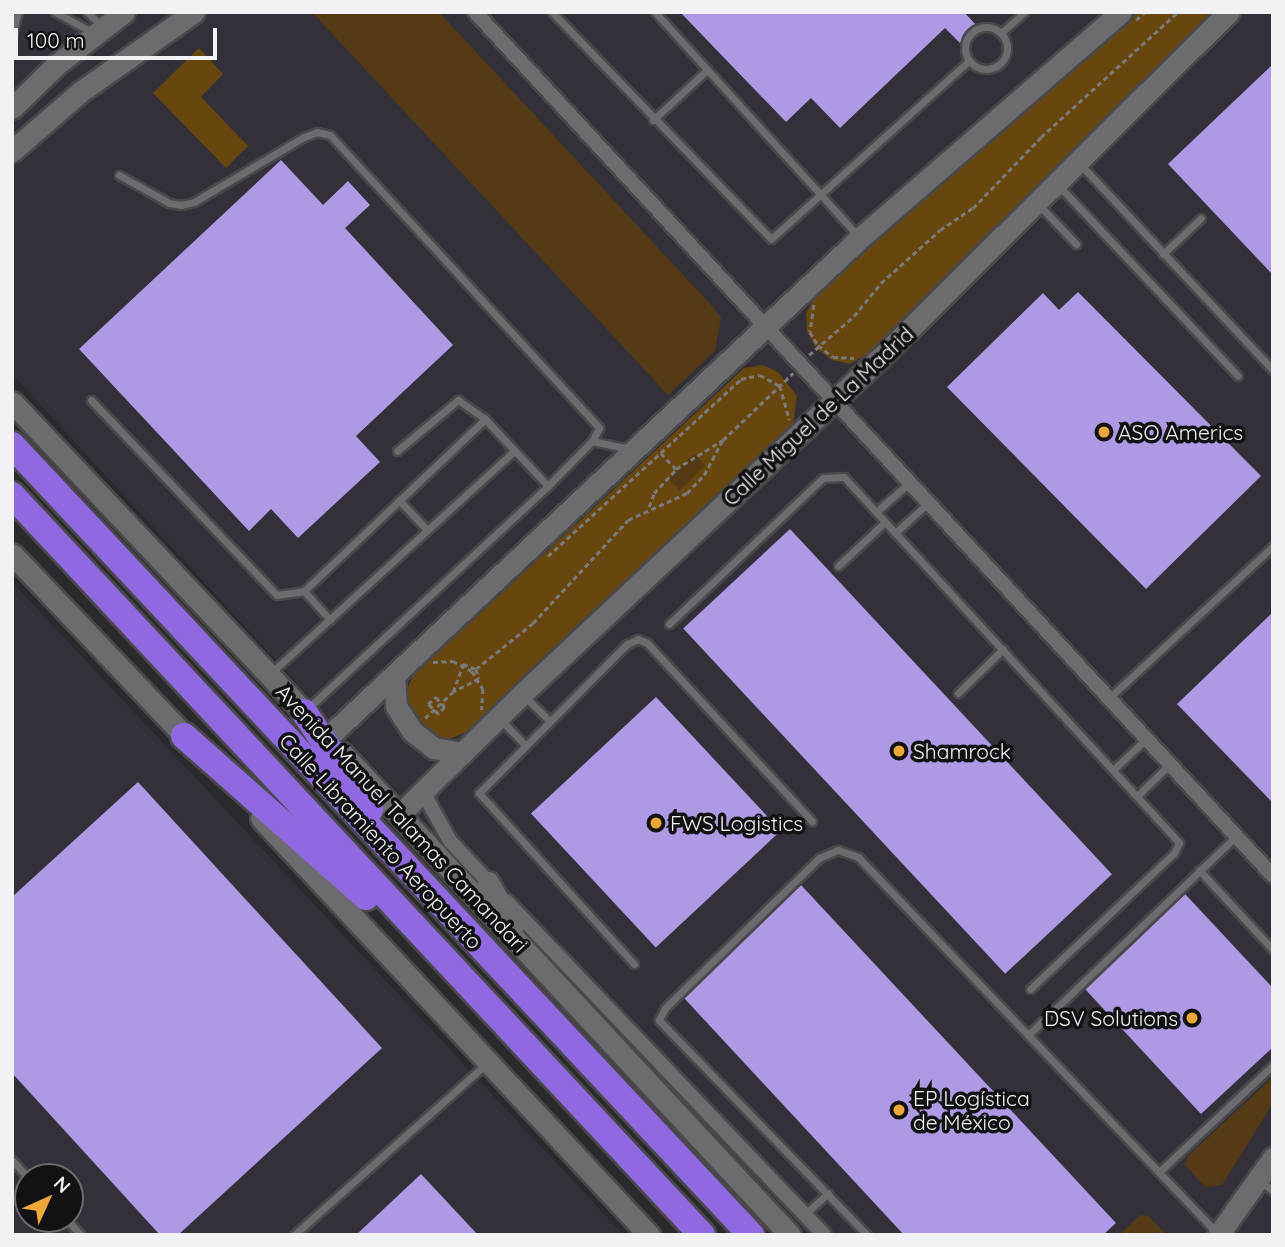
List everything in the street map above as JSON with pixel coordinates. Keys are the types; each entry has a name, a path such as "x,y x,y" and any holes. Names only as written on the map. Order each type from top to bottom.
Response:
{"highway":[{"name":"Calle Libramiento Aeropuerto","path":"12,446 751,1235"},
{"name":"Calle Libramiento Aeropuerto","path":"12,495 432,949 702,1235"},
{"path":"304,712 414,876"},
{"path":"184,736 336,873 432,949"}],"main road":[{"path":"12,108 124,12"},
{"path":"12,151 80,92 194,12"},
{"path":"328,737 860,238 1121,12"},
{"name":"Calle Miguel de La Madrid","path":"400,814 463,754 493,714 522,694 835,401 1039,204 1229,12"},
{"name":"Avenida Manuel Talamas Camandari","path":"12,402 400,814 790,1235"},
{"path":"12,554 649,1235"},
{"path":"394,677 396,706 412,732 434,748 463,754"},
{"path":"488,882 543,970"},
{"path":"1218,1235 1266,1186 1273,1158"}],"street":[{"path":"475,12 1273,876"},
{"path":"423,792 450,841 824,1235"}],"lane":[{"path":"12,34 18,12"},
{"path":"55,12 99,31"},
{"path":"87,12 99,31"},
{"path":"552,12 653,120 771,239 970,61"},
{"path":"655,12 860,238"},
{"path":"1001,33 1024,12"},
{"path":"988,27 1001,33 1007,52 1000,64 981,69 970,61 965,48 969,35 988,27"},
{"path":"653,120 707,70"},
{"path":"119,175 169,203 181,205 194,202 304,137 317,132 330,135 598,426 592,441 548,486 304,712"},
{"path":"1079,163 1273,370"},
{"path":"1058,185 1238,376"},
{"path":"1039,204 1076,244"},
{"path":"1163,254 1201,218"},
{"path":"91,400 270,592 287,596 304,591 485,419"},
{"path":"397,451 458,400 485,419 548,486"},
{"path":"592,441 634,450"},
{"path":"269,675 514,451"},
{"path":"669,624 823,478 844,477 1175,835 1178,848 1030,989"},
{"path":"876,512 910,482"},
{"path":"399,500 427,530"},
{"path":"895,533 929,503"},
{"path":"838,566 885,522"},
{"path":"1109,698 1273,546"},
{"path":"304,591 330,620"},
{"path":"634,964 480,799 481,787 627,644 643,641 812,821"},
{"path":"958,693 1003,649"},
{"path":"522,694 550,721"},
{"path":"493,714 525,745"},
{"path":"1114,769 1146,738"},
{"path":"1138,795 1170,764"},
{"path":"1028,1035 1236,836"},
{"path":"867,1235 659,1020 665,1008 819,858 838,850 858,856 1218,1235"},
{"path":"1199,870 1273,950"},
{"path":"294,1235 488,1062"},
{"path":"1159,1172 1273,1065"},
{"path":"805,1214 828,1193"}],"path":[{"path":"649,507 654,493 676,469 723,440 801,365 818,345 837,333 881,283 940,230 973,208 1041,137 1178,12"},
{"path":"819,297 809,319 810,332 818,345 833,357 850,360 859,355"},
{"path":"541,562 741,379 760,375 780,386 789,409 787,430"},
{"path":"476,669 533,623 628,520 649,507 671,503 687,493 704,475 723,440"},
{"path":"661,453 676,469"},
{"path":"441,654 431,663 463,664 476,669"},
{"path":"463,664 479,679"},
{"path":"453,692 463,664"},
{"path":"476,669 484,699 477,719 493,714"},
{"path":"419,724 453,692 479,679"},
{"path":"436,697 441,702 445,707 438,715 428,704 436,697"}],"shaded area":[{"path":"12,12 1273,12 1273,1235 806,1235 12,374"},
{"path":"312,12 439,12 712,306 721,318 715,351 668,395"},
{"path":"1138,12 1210,12 1064,165 872,351 850,364 832,360 816,348 807,332 806,313 818,293 937,182"},
{"path":"199,48 223,74 201,97 248,146 226,168 153,93"},
{"path":"763,365 778,372 797,396 793,425 470,731 448,739 426,735 406,709 405,694 413,676 744,368"},
{"path":"694,454 705,465 680,491 669,479"},
{"path":"12,582 624,1235 12,1235"},
{"path":"1273,1077 1273,1103 1222,1185 1205,1187 1185,1165 1188,1156"},
{"path":"1140,1215 1148,1216 1167,1235 1119,1235"}],"building":[{"path":"680,12 964,12 977,26 960,43 945,28 840,128 811,98 786,122"},
{"path":"1273,64 1273,275 1168,164"},
{"path":"281,160 323,205 348,181 370,205 345,228 453,345 356,436 380,462 298,538 271,509 249,531 79,349"},
{"name":"ASO Americs","path":"1078,292 1261,476 1146,589 947,387 1043,293 1059,310"},
{"name":"Shamrock","path":"790,529 1112,874 1005,974 683,629"},
{"path":"1273,612 1273,803 1177,704"},
{"name":"FWS Logistics","path":"656,697 781,831 656,947 531,814"},
{"path":"138,782 382,1048 178,1235 160,1235 12,1073 12,897"},
{"name":"EP Logística de México","path":"801,885 1116,1223 1103,1235 904,1235 684,998"},
{"name":"DSV Solutions","path":"1185,894 1273,988 1273,1047 1201,1114 1085,989"},
{"path":"421,1174 478,1235 356,1235"}],"place":[{"name":"ASO Americs","path":"1104,432"},
{"name":"Shamrock","path":"899,751"},
{"name":"FWS Logistics","path":"656,823"},
{"name":"DSV Solutions","path":"1192,1018"},
{"name":"EP Logística de México","path":"899,1110"}]}
